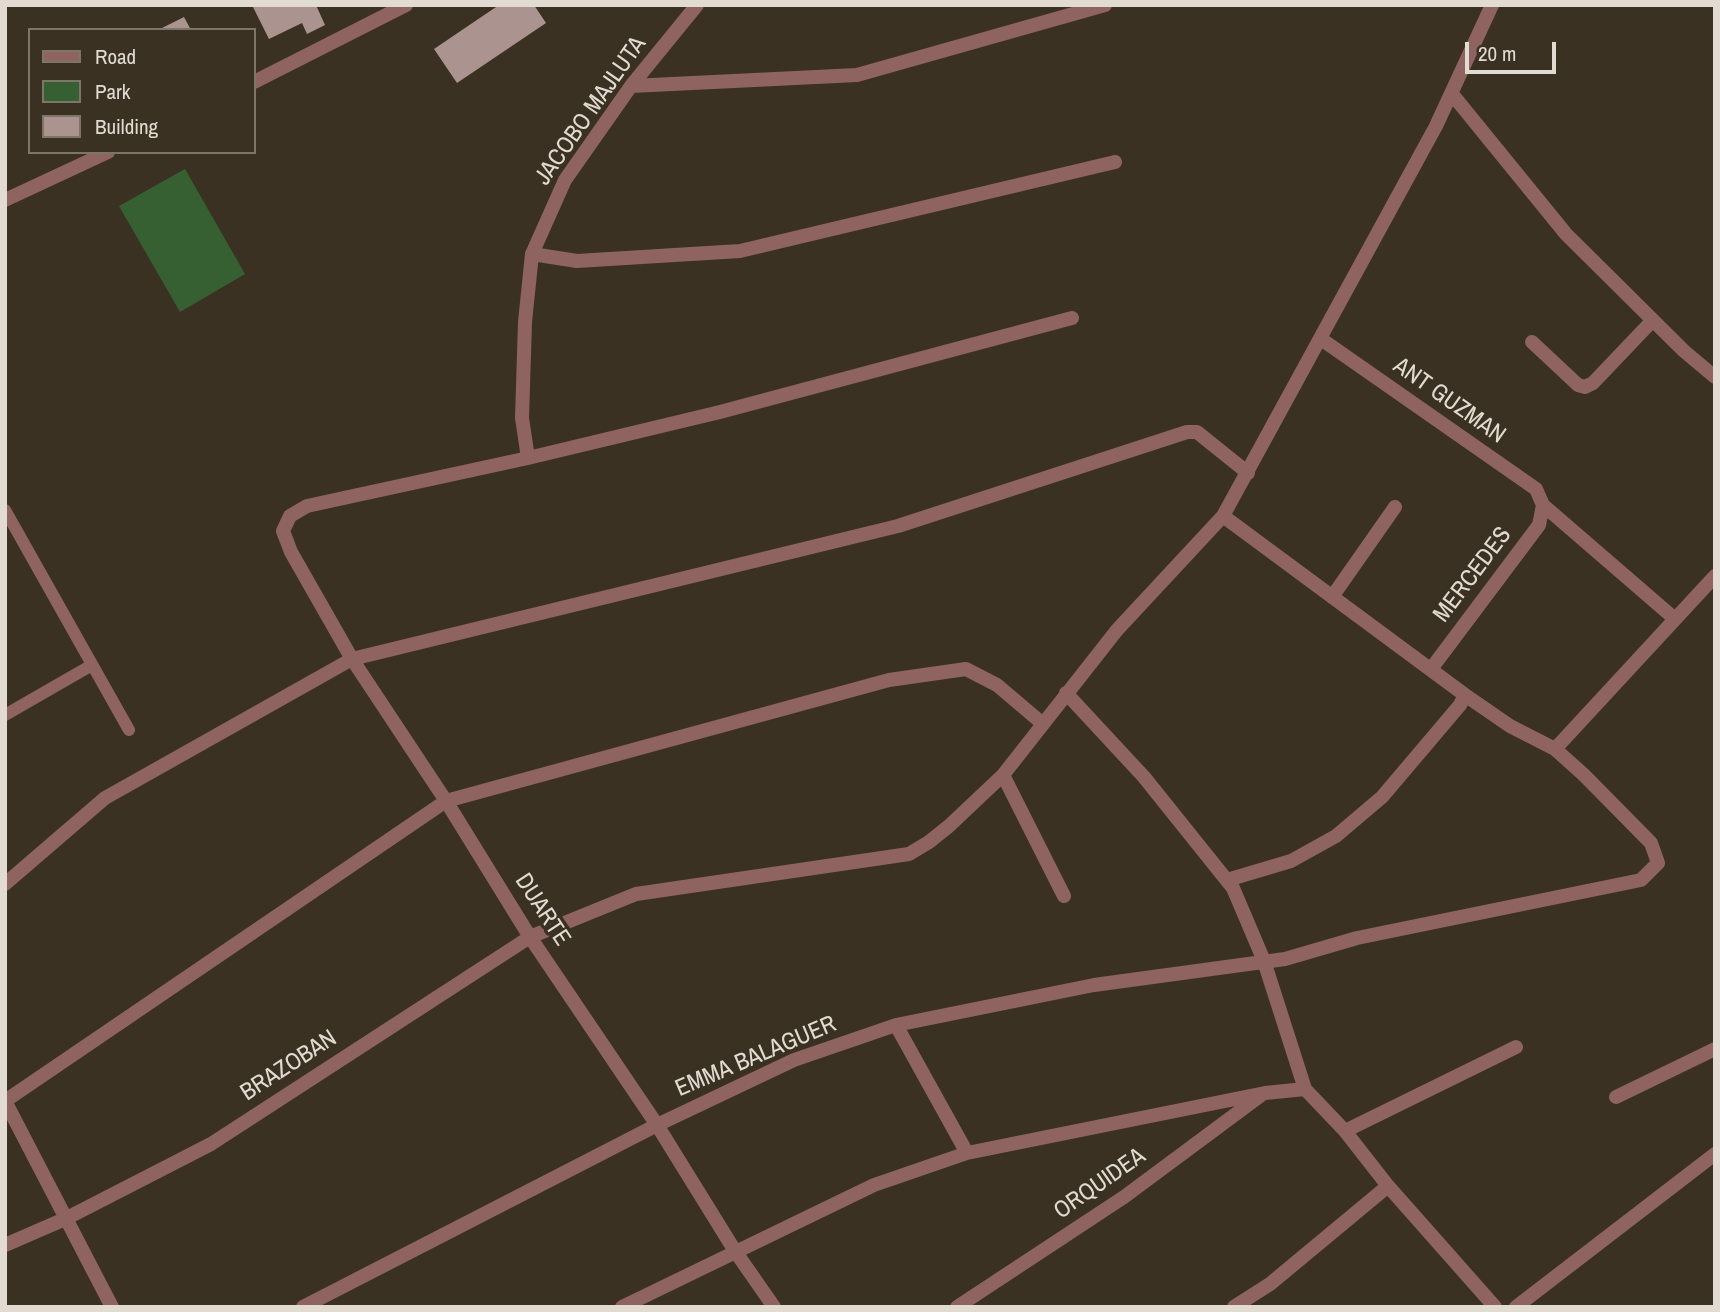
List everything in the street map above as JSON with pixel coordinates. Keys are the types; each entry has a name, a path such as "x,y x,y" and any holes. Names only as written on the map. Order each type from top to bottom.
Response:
{"street":[{"path":"256,81 406,5"},
{"name":"JACOBO MAJLUTA","path":"528,458 522,418 525,321 532,254 565,180 631,86 697,5"},
{"path":"631,86 857,75 1105,5"},
{"name":"BRAZOBAN","path":"5,1245 65,1219 212,1144 530,937 636,894 909,854 949,826 1003,775 1117,630 1223,516 1437,126 1492,5"},
{"path":"1451,93 1566,234 1715,377"},
{"path":"5,200 104,154"},
{"path":"532,254 577,261 740,251 1115,162"},
{"path":"528,458 720,412 1072,318"},
{"path":"1532,342 1578,385 1585,387 1593,383 1653,320"},
{"name":"ANT GUZMAN","path":"1321,339 1536,489 1544,505 1675,619"},
{"path":"5,884 106,799 352,659 898,526 1187,432 1197,432 1248,473"},
{"name":"DUARTE","path":"528,458 307,506 290,516 283,531 291,552 352,659 446,801 530,937 657,1125 774,1307"},
{"name":"MERCEDES","path":"1431,669 1539,525 1544,505"},
{"path":"1332,597 1395,507"},
{"path":"1223,516 1465,695 1510,726 1555,749 1715,576"},
{"path":"112,1307 5,1101 446,801 890,680 966,669 997,685 1043,723"},
{"path":"1066,693 1144,776 1227,880 1264,961 1305,1089 1345,1131 1388,1186 1495,1307"},
{"path":"1227,880 1291,861 1336,836 1382,797 1460,705 1465,695"},
{"name":"EMMA BALAGUER","path":"303,1307 657,1125 794,1060 896,1025 1094,985 1285,959 1357,938 1641,880 1658,863 1651,843 1555,749"},
{"path":"1003,775 1064,896"},
{"path":"896,1025 967,1153"},
{"path":"1345,1131 1516,1048"},
{"path":"1616,1097 1715,1049"},
{"path":"622,1307 874,1185 967,1153 1265,1093 1305,1089"},
{"name":"ORQUIDEA","path":"957,1307 1124,1197 1265,1093"},
{"path":"1516,1307 1715,1154"},
{"path":"1234,1307 1270,1284 1388,1186"}],"lane":[{"path":"5,510 129,730"},
{"path":"5,715 92,665"}],"green space":[{"path":"185,169 245,274 180,312 119,206"}],"building":[{"path":"252,5 316,5 325,25 307,34 302,23 269,39"},
{"path":"499,5 534,5 546,23 457,83 434,49"},
{"path":"184,17 190,28 162,28"}]}
